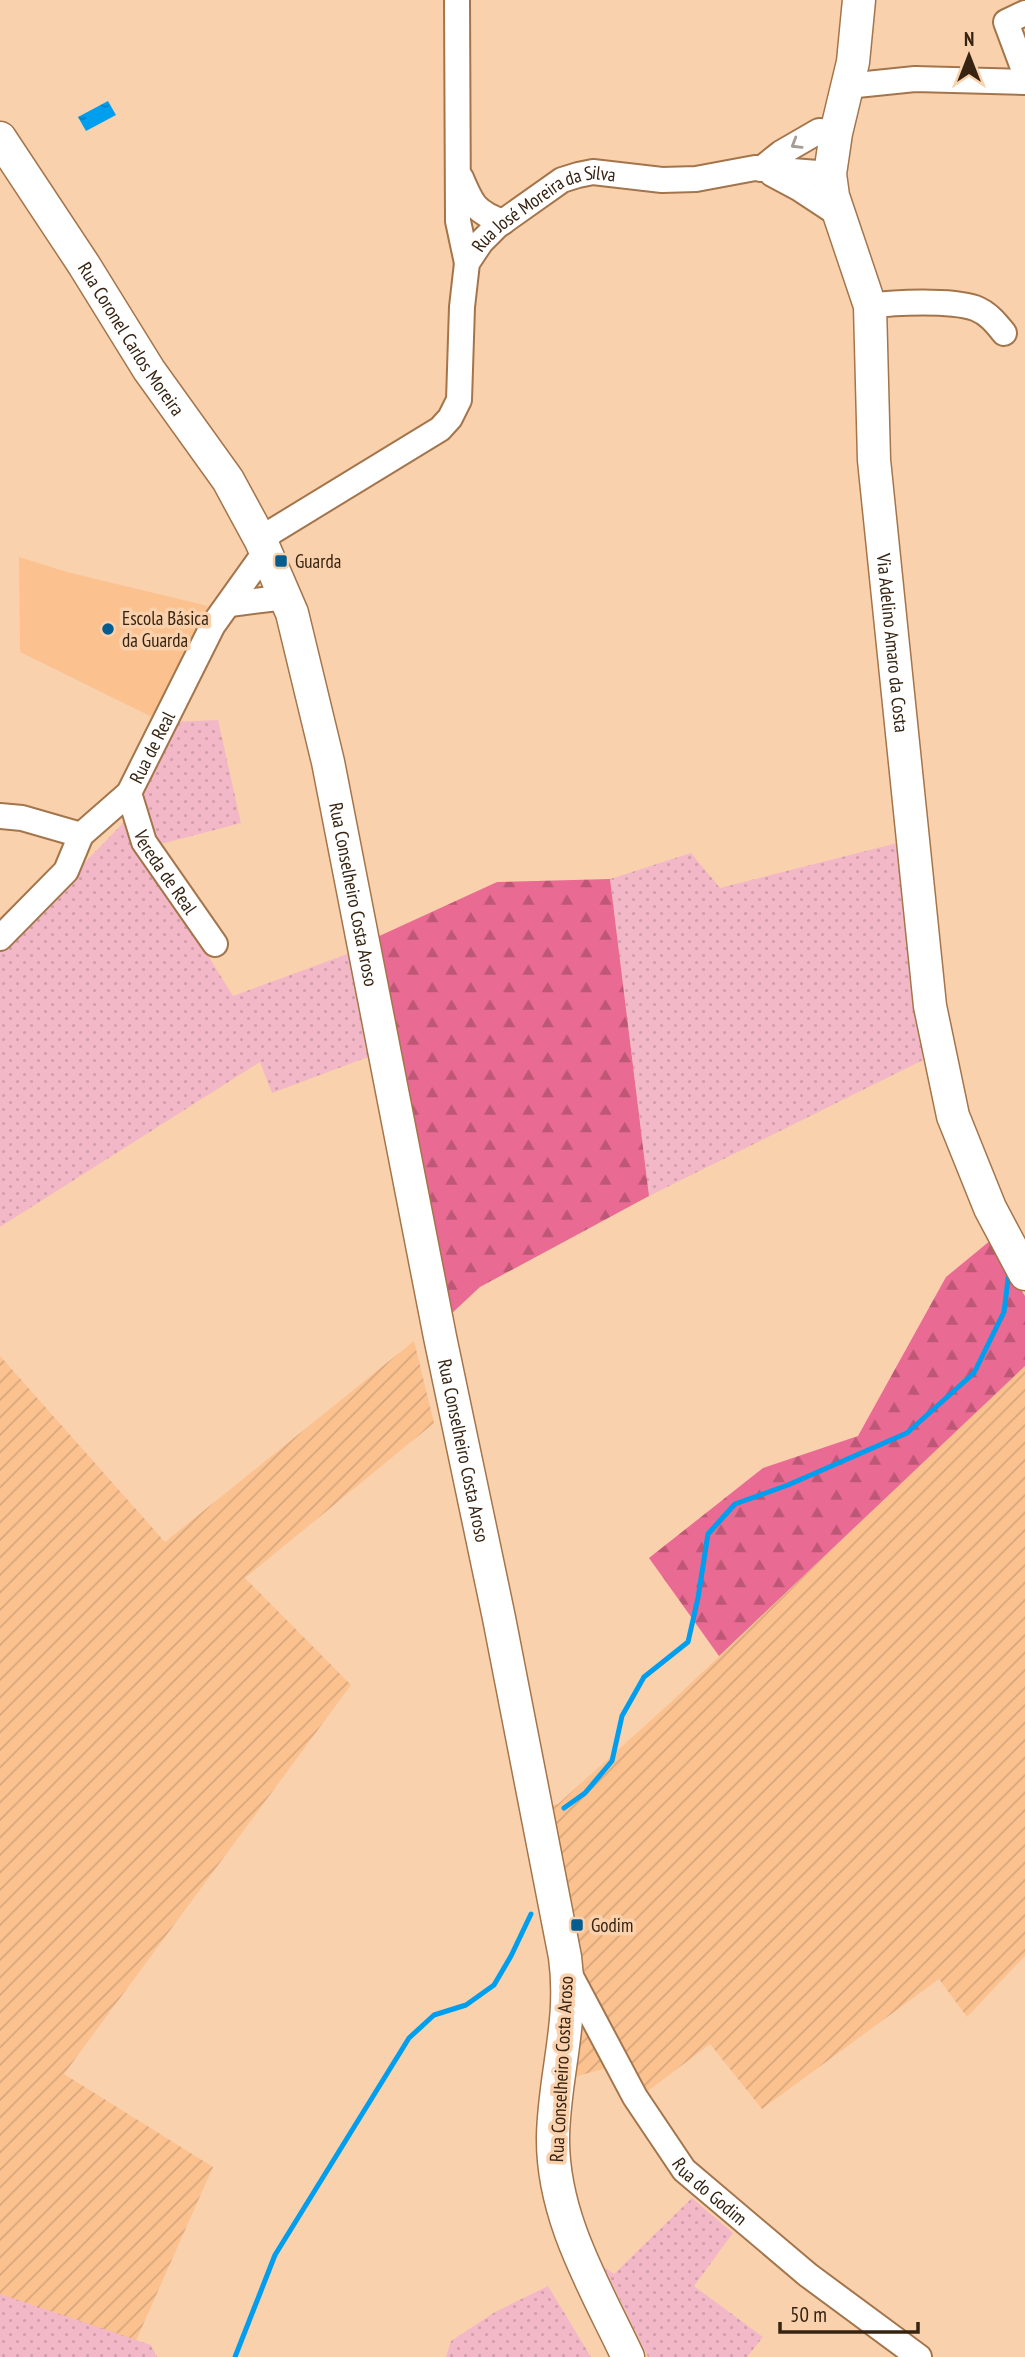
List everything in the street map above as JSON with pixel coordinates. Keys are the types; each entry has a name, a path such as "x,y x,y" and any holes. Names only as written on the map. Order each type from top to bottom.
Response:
{"main road":[{"name":"Via Adelino Amaro da Costa","path":"859,0 857,33 830,174 833,195 870,306 874,460 930,1006 953,1116 990,1208 1025,1274"},
{"name":"Rua Coronel Carlos Moreira","path":"0,138 149,370 228,480 265,547"},
{"name":"Rua Conselheiro Costa Aroso","path":"265,547 286,597 305,659 328,762 440,1337 554,1892 567,1969 567,2022 553,2137 556,2183 574,2242 628,2357"}],"street":[{"path":"457,0 458,221 467,263"},
{"path":"1025,13 1006,22 1025,73"},
{"path":"847,86 915,79 1025,82"},
{"name":"Rua José Moreira da Silva","path":"761,169 781,153 819,131 836,132"},
{"path":"761,169 800,189 841,216"},
{"name":"Rua José Moreira da Silva","path":"265,547 273,531 440,429 450,418 459,400 462,307 467,263 481,242 503,222 562,180 578,175 603,173 663,180 696,179 761,169 830,174"},
{"path":"458,171 472,204 484,215 503,222"},
{"path":"870,306 899,302 975,308 992,318 1004,332"},
{"name":"Rua de Real","path":"0,938 65,871 81,835 129,793 213,625 258,562 265,547"},
{"path":"230,604 286,597"},
{"name":"Vereda de Real","path":"129,793 144,842 215,944"},
{"path":"0,816 22,818 81,835"},
{"name":"Rua do Godim","path":"567,1969 635,2098 684,2170 808,2275 919,2357"}],"shaded area":[{"name":"Escola Básica da Guarda","path":"19,557 67,572 208,606 154,718 20,652"},
{"path":"218,720 241,823 142,849 233,996 350,953 368,1057 272,1093 260,1062 0,1227 0,950 125,821 170,722"},
{"path":"897,843 923,1060 649,1196 610,879 691,853 720,888"},
{"path":"414,1341 434,1423 245,1578 351,1685 64,2074 213,2167 131,2352 0,2304 0,1356 165,1542"},
{"path":"1025,1366 1025,1956 967,2017 939,1979 762,2109 710,2044 644,2094 614,2066 563,2080 540,1808 558,1804 670,1703"},
{"path":"692,2198 733,2233 694,2286 763,2337 747,2357 648,2357 604,2267 614,2274"},
{"path":"548,2286 591,2357 446,2357 451,2341 495,2312"},
{"path":"0,2294 151,2345 157,2357 0,2357"}],"green space":[{"path":"610,879 649,1196 480,1287 451,1314 375,938 497,882"},
{"path":"991,1240 1025,1296 1025,1366 719,1656 649,1558 763,1468 858,1436 946,1277"}],"water":[{"path":"108,101 116,115 86,131 78,117"}],"waterway":[{"path":"564,1808 585,1793 612,1761 622,1716 644,1677 688,1642 708,1534 735,1504 788,1485 907,1433 974,1373 1004,1312 1009,1272"},
{"path":"235,2357 275,2255 409,2038 434,2015 466,2005 494,1985 531,1914"}],"place":[{"name":"Guarda","path":"281,561"},
{"name":"Escola Básica da Guarda","path":"108,629"},
{"name":"Godim","path":"577,1925"}]}
